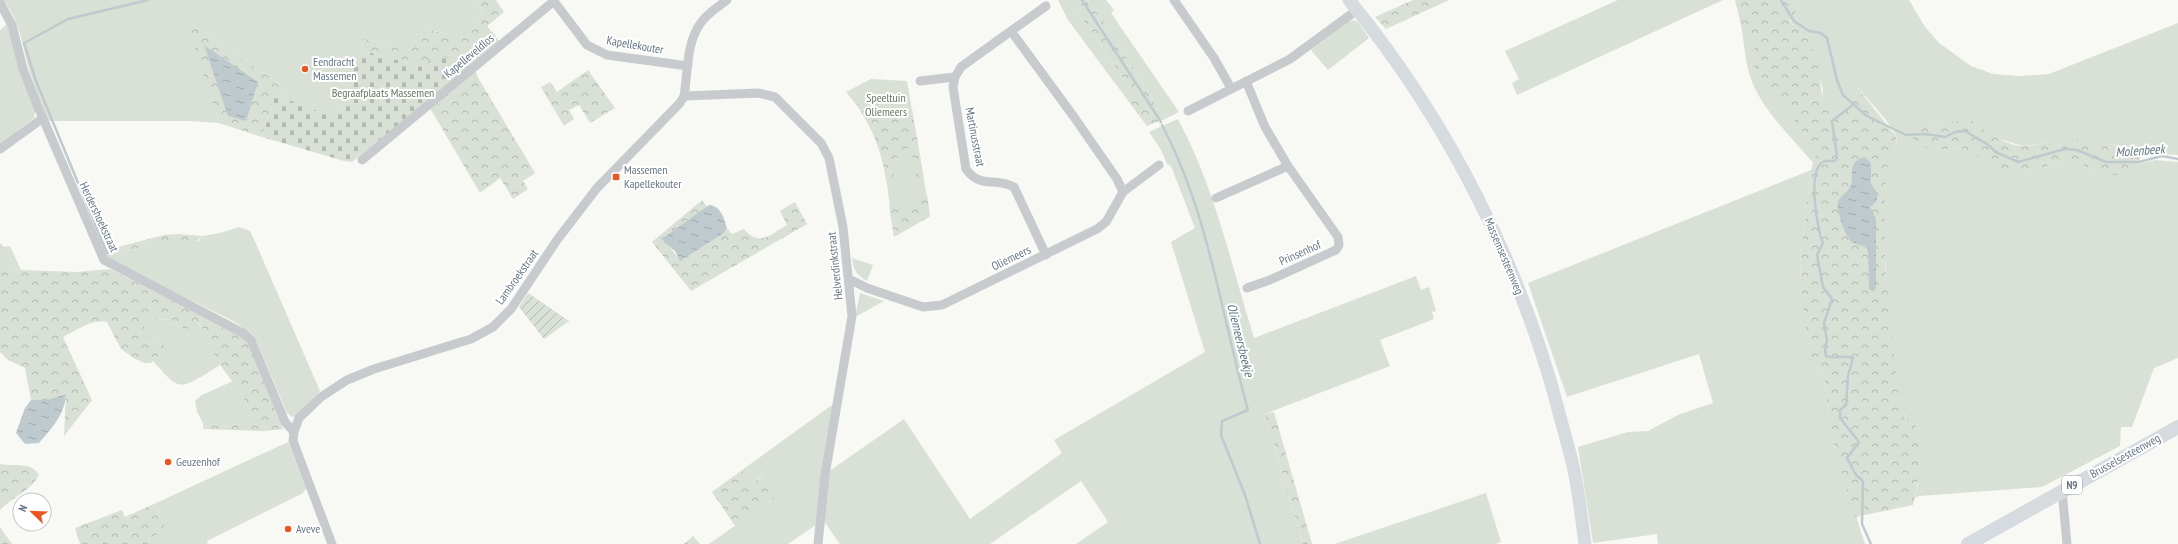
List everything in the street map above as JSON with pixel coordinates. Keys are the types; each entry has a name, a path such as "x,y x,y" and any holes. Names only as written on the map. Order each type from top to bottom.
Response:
{"main road":[{"name":"Massemsesteenweg","path":"1353,5 1407,76 1472,188 1497,237 1540,346 1576,480 1585,544"},
{"name":"Brusselsesteenweg","path":"1968,544 2062,490 2178,427"}],"street":[{"name":"Kapellekouter","path":"554,0 587,45 607,55 688,66"},
{"name":"Kapelleveldlos","path":"362,160 554,0"},
{"name":"Lambroekstraat","path":"294,432 299,418 310,407 321,397 347,380 374,369 471,339 493,327 511,309 557,240 596,188 673,112 684,96 694,35 700,24 710,13 728,0"},
{"path":"1174,0 1214,58 1230,88"},
{"name":"Herdershoekstraat","path":"0,3 12,25 23,69 104,260 243,333 251,340 285,422 294,432"},
{"path":"1188,111 1230,88 1290,59 1353,5"},
{"path":"920,81 955,77 962,67 1046,6"},
{"path":"1011,31 1074,117 1117,179 1123,192"},
{"name":"Martinusstraat","path":"955,77 953,87 966,169 972,178 980,182 1004,182 1014,187 1046,255"},
{"name":"Prinsenhof","path":"1246,81 1265,127 1288,166 1338,237 1339,245 1336,250 1270,280 1247,288"},
{"name":"Helverdinkstraat","path":"684,96 767,94 775,97 790,110 822,143 829,158 843,227 849,278 851,323 825,475 818,544"},
{"path":"0,149 43,118"},
{"name":"Oliemeers","path":"849,278 867,288 924,307 942,305 1097,229 1106,222 1123,192 1159,165"},
{"path":"1216,198 1288,166"},
{"path":"294,432 294,441 332,544"},
{"path":"2062,490 2067,544"}],"green space":[{"path":"3,0 475,0 483,10 468,38 419,28 411,50 364,39 336,118 280,97 284,87 187,22 219,123 189,121 49,121 30,73 22,40 13,15"},
{"path":"475,0 496,0 504,12 487,26 500,42 473,64 427,68 360,50 364,39 411,50 419,28 468,38 483,10"},
{"path":"1058,0 1069,0 1132,91 1132,106 1068,20"},
{"path":"1069,0 1087,0 1102,19 1165,119 1147,126 1132,106 1132,91"},
{"path":"1087,0 1106,0 1114,10 1111,13 1179,112 1165,119 1102,19"},
{"path":"1413,0 1449,0 1386,29 1375,17"},
{"path":"1618,0 1723,0 1517,95 1512,83 1519,79 1505,51"},
{"path":"1735,0 1794,0 1800,8 1789,19 1793,25 1805,35 1811,44 1820,74 1825,104 1835,113 1856,86 1896,136 1897,146 1887,168 1885,197 1885,266 1898,392 1905,418 1915,422 1919,443 1919,474 1913,505 1855,517 1834,447 1828,415 1825,381 1813,361 1809,348 1802,300 1800,263 1811,170 1817,150 1755,70 1750,54 1760,40 1741,25"},
{"path":"1794,0 1909,0 1925,27 1939,43 1971,66 1993,74 2019,76 2049,74 2178,23 2178,155 2142,153 2121,146 2089,141 2068,140 2023,146 1999,139 1981,129 1971,119 1916,127 1936,150 1961,148 2021,171 2075,161 2100,174 2135,172 2138,164 2156,160 2178,162 2178,358 2154,368 2132,427 2121,427 2120,446 2042,487 1919,496 1915,498 1918,484 1909,421 1902,408 1896,383 1888,314 1886,276 1884,213 1885,178 1888,164 1897,145 1897,140 1894,131 1857,87 1835,113 1826,107 1822,100 1823,89 1807,37 1796,30 1789,18 1800,8"},
{"path":"1353,20 1358,22 1369,38 1328,70 1311,50 1344,24"},
{"path":"186,22 196,27 284,87 280,97 275,95 262,137 219,123"},
{"path":"8,23 35,111 34,118 0,144 0,30"},
{"path":"1741,25 1760,40 1756,47 1755,70 1818,150 1813,163 1776,121 1760,98 1749,73"},
{"name":"Begraafplaats Massemen","path":"360,50 427,68 431,54 473,64 352,162 262,137 275,95 336,118"},
{"path":"588,70 615,108 590,123 579,105 569,110 574,119 564,126 541,87 550,82 557,92"},
{"path":"476,71 477,76 535,173 523,181 528,189 513,199 500,178 480,193 430,108"},
{"name":"Speeltuin Oliemeers","path":"871,79 907,81 930,216 894,237 886,178 877,143 859,109 846,92"},
{"path":"876,95 889,100 903,113 912,109 924,179 916,180 915,162 909,149 906,148 895,160 893,179 886,179 882,158 876,140 857,104"},
{"path":"1178,119 1191,145 1212,199 1230,254 1254,338 1416,276 1421,290 1429,287 1436,311 1432,312 1434,319 1380,340 1390,366 1265,414 1303,544 1076,544 1108,522 1081,481 990,544 840,544 823,520 828,472 904,419 970,519 1062,453 1054,440 1205,352 1171,242 1195,228 1171,166 1167,164 1160,148 1149,132"},
{"path":"1971,119 1996,137 2017,146 2067,140 2086,140 2124,147 2142,153 2135,172 2116,175 2100,174 2075,161 2021,171 2001,170 1961,148 1936,150 1921,146 1913,141 1916,127"},
{"path":"1811,170 1800,263 1802,300 1813,361 1825,381 1828,415 1834,447 1865,544 1658,544 1657,534 1593,543 1578,447 1628,432 1648,431 1678,415 1713,403 1699,354 1567,397 1528,283"},
{"path":"927,194 930,216 894,237 889,205 906,210"},
{"path":"702,200 707,207 663,238 680,260 724,233 727,228 732,234 744,229 755,237 765,238 787,225 780,211 795,202 807,224 691,291 652,242"},
{"path":"239,227 250,231 253,237 320,391 296,416 292,417 287,413 253,335 235,322 110,260 106,255 161,244 199,241 202,236 220,233"},
{"path":"179,234 202,236 195,243 161,244 106,255 103,251 164,235"},
{"path":"0,243 4,247 10,246 21,270 0,267"},
{"path":"852,258 873,265 867,281 856,272 853,266"},
{"path":"0,267 21,270 77,272 110,269 237,333 246,340 250,347 283,429 265,431 203,429 203,423 226,426 238,424 249,419 249,411 244,397 217,360 207,336 195,320 191,329 179,328 171,320 157,319 145,310 142,316 144,320 144,328 139,334 143,342 149,344 160,341 163,343 164,351 151,363 145,363 135,359 121,349 107,322 101,321 90,323 63,337 92,400 64,436 66,394 46,400 31,400 25,368 8,360 0,352"},
{"path":"528,293 569,321 544,339 519,307"},
{"path":"860,293 884,301 855,317"},
{"path":"145,310 157,319 171,320 179,328 195,320 207,333 220,365 199,378 182,385 171,380 153,361 164,351 160,341 149,344 143,342 139,334 144,328 141,316"},
{"path":"233,381 247,404 249,419 238,424 226,426 203,423 197,412 195,401 202,395"},
{"path":"835,403 817,524 788,544 709,544 776,497 762,476 751,484 742,470"},
{"path":"1274,412 1312,544 1303,544 1265,414"},
{"path":"288,442 306,488 303,493 207,541 208,544 150,544 148,539 166,530 154,504"},
{"path":"0,464 22,465 36,471 39,475 31,486 23,492 12,492 12,500 0,510"},
{"path":"742,470 751,484 763,476 776,497 735,526 712,492"},
{"path":"1486,493 1501,542 1496,544 1335,544"},
{"path":"154,504 166,530 148,539 150,544 80,544 75,528 122,510 125,517"},
{"path":"0,527 12,544 0,544"},
{"path":"693,536 700,544 684,544"}],"water":[{"path":"204,45 258,82 246,121 228,116"},
{"path":"1865,157 1871,163 1871,184 1878,194 1876,202 1870,207 1876,219 1876,289 1873,291 1869,289 1868,250 1850,240 1841,222 1838,211 1838,203 1840,198 1851,185 1853,166 1857,160"},
{"path":"709,205 719,210 727,228 724,233 680,261 675,251 664,242 663,238"},
{"path":"66,394 63,408 49,432 39,443 25,444 16,433 25,408 31,400 46,400"}],"waterway":[{"path":"107,253 36,81 24,43 68,19 148,0"},
{"name":"Oliemeersbeekje","path":"1082,0 1161,122"},
{"name":"Molenbeek","path":"1781,0 1794,21 1809,31 1821,33 1827,38 1837,80 1843,95 1867,116 1906,135 1925,134 1945,137 1955,132 1965,131 1987,144 1996,152 2018,162 2065,149 2077,150 2106,162 2139,162 2162,156 2178,159"},
{"path":"1854,104 1832,121 1837,156 1835,161 1824,161 1818,167 1815,176 1814,188 1816,214 1823,243 1817,255 1823,287 1832,299 1824,323 1827,340 1825,349 1826,356 1853,358 1848,376 1846,405 1840,410 1840,418 1859,442 1847,458 1856,475 1863,481 1862,524 1871,544"},
{"name":"Oliemeersbeekje","path":"1162,125 1178,159 1203,229 1248,410 1222,421 1221,435 1245,495 1260,544"}],"place":[{"name":"Eendracht Massemen","path":"305,69"},
{"name":"Massemen Kapellekouter","path":"616,177"},
{"name":"Geuzenhof","path":"168,462"},
{"name":"Aveve","path":"288,529"}]}
